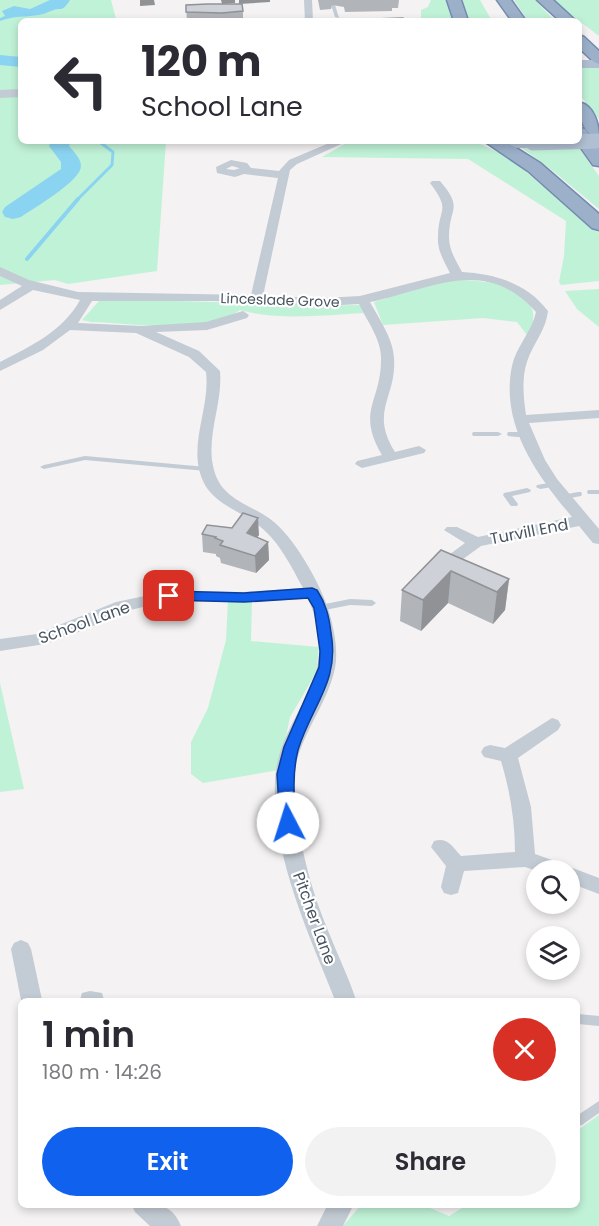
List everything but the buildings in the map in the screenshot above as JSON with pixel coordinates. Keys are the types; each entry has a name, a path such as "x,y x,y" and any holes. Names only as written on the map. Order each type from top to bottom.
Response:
{"highway":[{"path":"454,0 460,18"},
{"path":"490,0 502,18"},
{"path":"504,0 517,18"},
{"path":"542,0 557,18"},
{"path":"542,0 564,18"},
{"path":"582,33 599,47"},
{"path":"582,46 591,62"},
{"path":"582,111 599,134"},
{"path":"582,137 599,161"},
{"path":"498,144 534,167 599,224"}],"main road":[{"path":"582,142 599,141"}],"street":[{"path":"308,0 309,18"},
{"path":"0,94 18,93"},
{"path":"256,299 285,169 293,162 336,144"},
{"path":"245,171 282,175"},
{"path":"436,183 447,194 449,202 444,244 457,276"},
{"name":"Linceslade Grove","path":"0,271 32,285 88,297 256,299 327,303 363,300 431,280 457,276 486,278 510,284 531,298 542,311 540,325 527,345 519,365 516,396 519,429 536,457 548,485 571,496 583,520 599,539"},
{"path":"0,306 32,285"},
{"path":"0,367 69,326 83,309 88,297"},
{"path":"363,300 388,359 375,411 381,443 391,457"},
{"path":"69,326 138,329 199,340 243,315"},
{"path":"138,329 199,340"},
{"path":"199,340 213,371 215,384 215,396 206,432 206,469 211,483 218,493 275,531 316,601"},
{"path":"519,429 599,414"},
{"path":"362,464 419,450"},
{"name":"Turvill End","path":"442,566 476,542 583,520"},
{"name":"Turvill End","path":"452,530 476,542"},
{"name":"School Lane","path":"0,645 39,640 78,626 122,606 169,596 316,601"},
{"name":"Pitcher Lane","path":"316,601 327,651 326,667 291,747 285,784 289,842 301,891 345,998"},
{"path":"456,864 525,859 525,823 519,786 499,754 552,725"},
{"path":"441,847 456,864"},
{"path":"451,887 456,864"},
{"path":"580,879 599,886"},
{"path":"21,949 32,998"},
{"path":"148,1208 169,1226"},
{"path":"328,1226 339,1208"}],"lane":[{"path":"332,2 337,17"},
{"path":"476,434 498,434"},
{"path":"44,467 85,458 206,469"},
{"path":"514,504 507,495 527,490"},
{"path":"316,601 372,603"},
{"path":"580,1020 599,1021"},
{"path":"580,1120 599,1106"}],"green space":[{"path":"0,0 111,0 116,18 18,18 18,144 166,144 157,271 68,284 55,280 0,285"},
{"path":"431,0 449,0 452,18 421,18 421,10 428,7"},
{"path":"463,0 480,0 490,18 467,18"},
{"path":"514,0 535,0 552,18 526,18"},
{"path":"552,0 599,0 599,36 582,23 582,18 576,18"},
{"path":"582,68 599,68 599,119 582,98"},
{"path":"345,144 480,144 507,156 599,233 599,281 561,285 559,282 564,256 566,221 468,159 322,157"},
{"path":"522,148 579,148 599,176 599,209 553,171"},
{"path":"482,281 503,286 521,294 532,309 533,329 527,335 517,322 483,318 383,325 374,302 441,282"},
{"path":"599,289 599,327 577,309 565,291"},
{"path":"99,301 360,305 364,313 286,316 240,310 208,323 168,326 82,320"},
{"path":"228,600 252,600 251,641 319,647 316,673 290,717 279,770 203,783 191,774 191,742 208,708 226,640"},
{"path":"0,683 24,789 0,792"},
{"path":"599,1115 599,1226 343,1226 358,1208 430,1208 449,1216 462,1208 580,1208 580,1129"}],"water":[{"path":"50,0 70,0 61,9 0,21 0,18 5,16 2,11 14,6 30,9"}],"waterway":[{"path":"0,60 18,62"},
{"path":"13,212 67,175 71,169 71,162 60,144"},
{"path":"78,199 112,165 113,152 102,144"},
{"path":"27,259 78,199"}],"route":[{"path":"169,596 244,597 312,593 320,608 327,651 326,667 322,681 291,747 285,774 288,823"}]}
